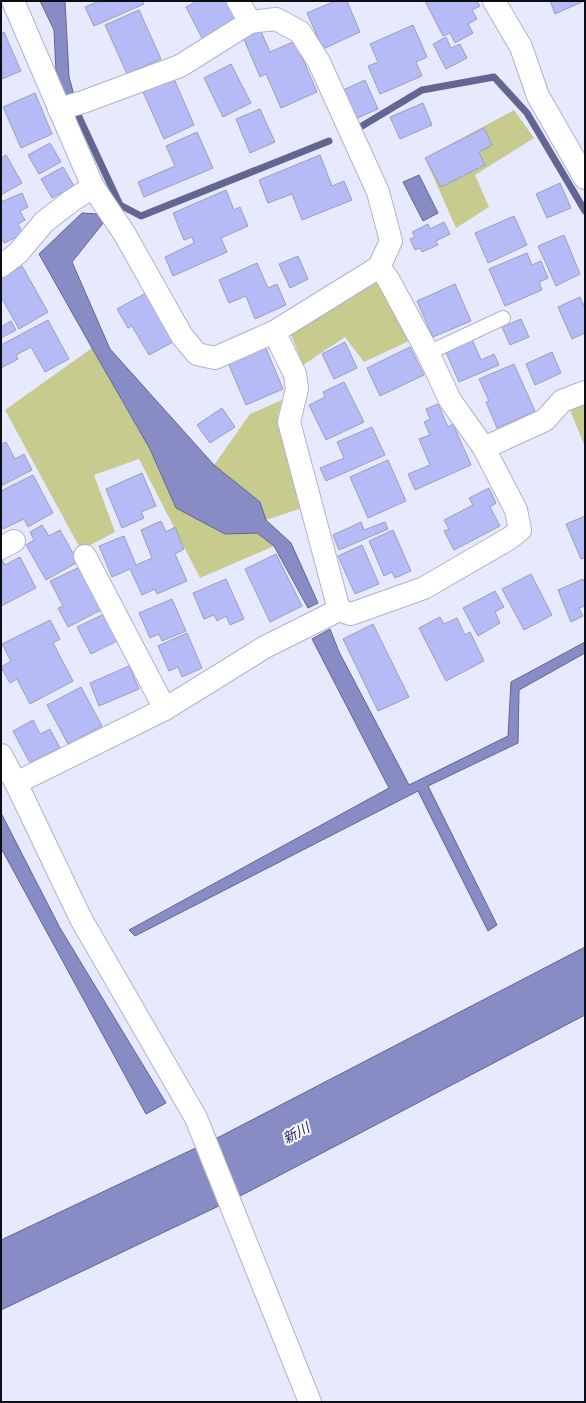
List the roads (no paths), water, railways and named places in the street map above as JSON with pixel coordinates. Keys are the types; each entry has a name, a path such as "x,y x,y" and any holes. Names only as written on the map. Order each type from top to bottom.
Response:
{"street":[{"path":"14,1 59,109 85,166 93,187 124,233 182,336 197,354 215,358 274,332 379,267 390,241 378,192 319,62 300,32 276,19 250,22 180,66 83,102 59,109"},
{"path":"238,1 250,22"},
{"path":"494,1 521,47 538,96 585,178"},
{"path":"1,266 18,253 44,222 71,201 93,187"},
{"path":"16,783 165,708 265,647 339,610 351,614 424,588 510,538 520,530 516,510 484,448 450,400 428,353 388,279 379,267"},
{"path":"274,332 295,374 297,389 289,422 339,610"},
{"path":"484,448 545,420 562,401 585,392"},
{"path":"85,556 165,708"},
{"path":"1,755 16,783 81,919 196,1118 310,1402"}],"lane":[{"path":"428,353 503,318"}],"water":[{"path":"40,1 65,1 69,77 74,95 65,95 56,72 54,30"},
{"path":"419,175 438,213 423,221 403,182"},
{"path":"82,213 99,214 104,222 72,262 110,349 214,465 260,502 266,520 291,543 318,603 308,608 274,546 257,533 225,534 176,508 150,449 39,254"},
{"path":"330,629 339,652 409,785 508,736 511,682 585,642 585,653 519,690 518,743 428,786 497,925 488,931 418,791 135,936 129,930 389,788 312,639"},
{"path":"1,813 60,928 166,1103 146,1114 1,848"},
{"name":"新川","path":"585,947 585,1015 246,1193 1,1310 1,1240 221,1136"}],"waterway":[{"path":"362,126 422,90 494,77 527,113 585,211"},
{"path":"79,117 120,205 141,216 329,141"}]}
